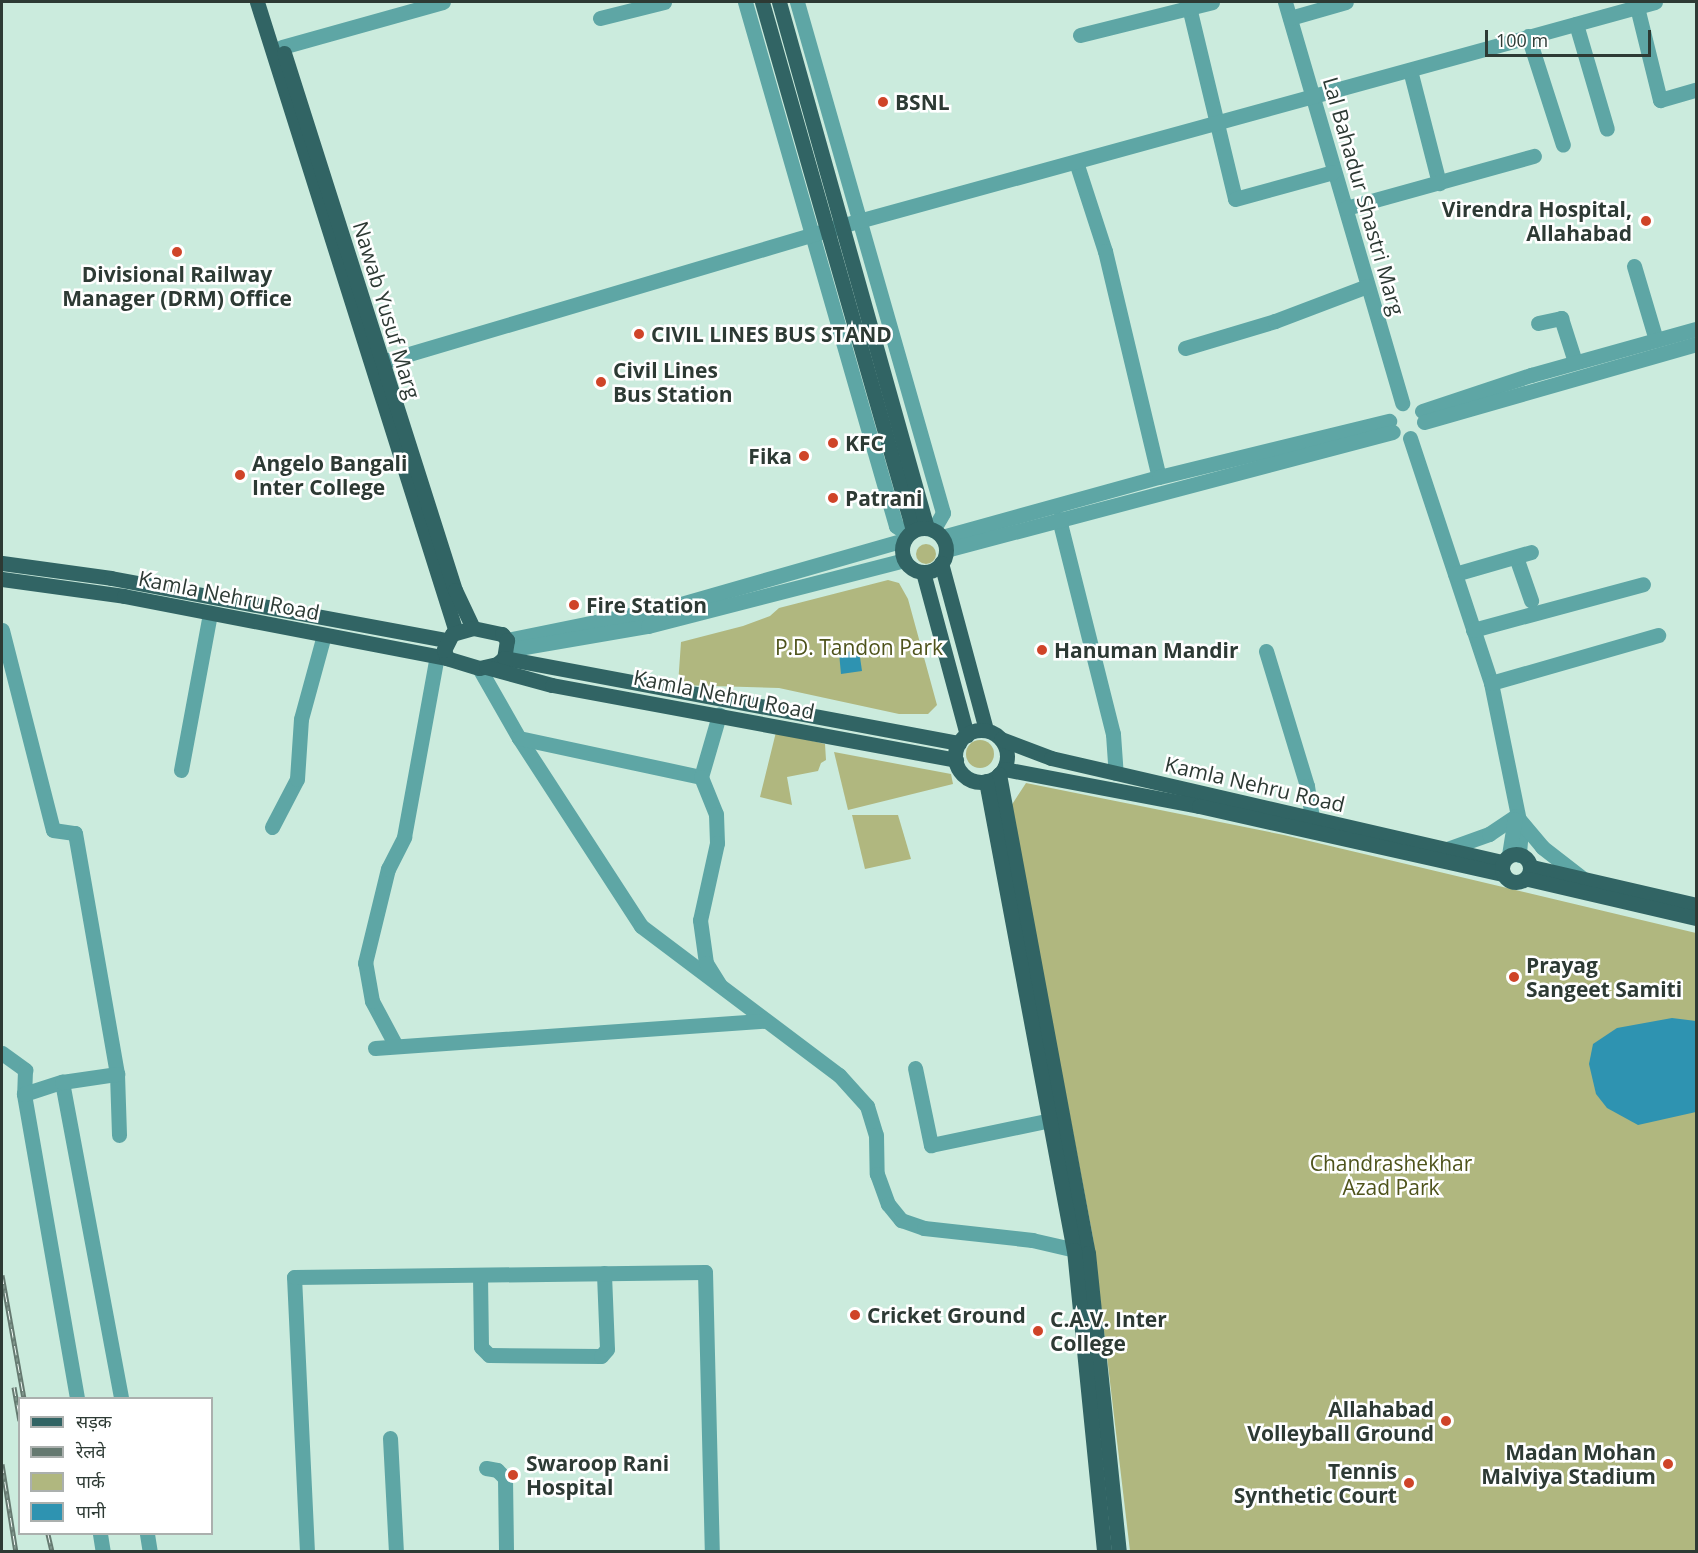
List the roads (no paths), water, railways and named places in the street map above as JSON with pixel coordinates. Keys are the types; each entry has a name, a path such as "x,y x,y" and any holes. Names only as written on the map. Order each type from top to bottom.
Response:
{"main road":[{"path":"257,2 451,636 442,657"},
{"name":"Nawab Yusuf Marg","path":"268,2 455,590 473,628"},
{"path":"762,2 837,227"},
{"path":"779,2 837,227 927,539 986,730 1001,739 1007,756 996,775 1081,1251 1119,1551"},
{"path":"923,572 905,560 927,539"},
{"path":"927,539 923,572 963,739 956,760 970,779 996,775"},
{"name":"Kamla Nehru Road","path":"2,563 210,613 442,657 552,685 956,760"},
{"name":"Kamla Nehru Road","path":"2,579 84,582 451,636"},
{"path":"451,636 473,628"},
{"name":"Kamla Nehru Road","path":"473,628 502,634 506,649 963,739"},
{"path":"482,667 506,649"},
{"path":"963,739 986,730"},
{"name":"Kamla Nehru Road","path":"1001,739 1051,758 1312,819 1508,861"},
{"name":"Kamla Nehru Road","path":"996,775 1199,806 1508,861"},
{"path":"1508,861 1530,873 1696,918"},
{"path":"1508,861 1513,881 1530,873 1582,878 1696,905"},
{"path":"1081,1251 1104,1551"}],"street":[{"path":"282,47 443,2"},
{"path":"600,18 664,2"},
{"path":"745,2 814,234 896,526 927,539 1059,519 1391,427"},
{"path":"797,2 943,513 927,539"},
{"path":"1080,35 1212,2"},
{"name":"Lal Bahadur Shastri Marg","path":"1285,2 1402,403"},
{"path":"1290,18 1346,2"},
{"path":"381,362 861,220 1655,2"},
{"path":"1637,7 1660,100 1696,90"},
{"path":"1189,8 1235,199 1334,172"},
{"path":"1576,24 1607,129"},
{"path":"1528,36 1563,145"},
{"path":"1410,70 1439,183"},
{"path":"1346,208 1534,156"},
{"path":"1076,162 1105,251 1159,477"},
{"path":"1634,267 1656,340"},
{"path":"1185,348 1275,321 1367,286"},
{"path":"1538,323 1561,318 1575,363"},
{"path":"1423,416 1575,363 1696,329"},
{"path":"1423,416 1696,344"},
{"path":"1391,427 1392,410 1402,403 1413,404 1423,416"},
{"path":"1410,438 1420,432 1423,416"},
{"path":"506,649 1159,477 1391,427 1410,438 1491,683 1516,816 1508,861"},
{"path":"1059,519 1113,734 1116,773"},
{"path":"1455,574 1524,554 1531,600"},
{"path":"506,649 657,624 905,560"},
{"path":"1473,630 1642,584"},
{"path":"181,770 210,613"},
{"path":"2,630 53,830 75,833 117,1074 119,1135"},
{"path":"272,826 297,779 301,719 324,635"},
{"path":"1491,683 1658,635"},
{"path":"1266,651 1307,786 1312,819"},
{"path":"396,1047 372,1002 364,963 388,869 404,837 442,657"},
{"path":"482,667 519,738 641,926 724,991 839,1075 867,1106 876,1135 877,1174 888,1204 901,1220 924,1228 1032,1240 1081,1251"},
{"path":"719,715 702,777 717,814 717,843 700,920 706,963 724,991"},
{"path":"519,738 702,777"},
{"path":"1447,849 1489,834 1516,816"},
{"path":"1516,816 1542,847 1582,878"},
{"path":"375,1048 765,1021"},
{"path":"2,1053 25,1070 24,1094 77,1397"},
{"path":"915,1068 931,1145 1058,1118"},
{"path":"24,1094 62,1082 117,1074"},
{"path":"62,1082 122,1397"},
{"path":"307,1551 294,1277 705,1272 712,1551"},
{"path":"480,1275 481,1347 489,1355 601,1356 607,1349 604,1273"},
{"path":"390,1438 396,1551"},
{"path":"486,1468 497,1470 505,1478 506,1551"},
{"path":"100,1535 103,1551"},
{"path":"147,1535 150,1551"}],"water":[{"path":"859,650 862,671 841,674 839,653"},
{"path":"1672,1018 1696,1021 1696,1112 1638,1125 1607,1108 1596,1094 1589,1064 1593,1044 1617,1028"}],"railway":[{"path":"2,1275 24,1397"},
{"path":"14,1387 18,1409"},
{"path":"2,1464 16,1552"},
{"path":"48,1535 52,1552"}],"place":[{"name":"BSNL","path":"883,102"},
{"name":"Virendra Hospital, Allahabad","path":"1646,221"},
{"name":"Divisional Railway Manager (DRM) Office","path":"177,252"},
{"name":"CIVIL LINES BUS STAND","path":"639,334"},
{"name":"Civil Lines Bus Station","path":"601,382"},
{"name":"KFC","path":"833,443"},
{"name":"Fika","path":"804,456"},
{"name":"Angelo Bangali Inter College","path":"240,475"},
{"name":"Patrani","path":"833,498"},
{"name":"Fire Station","path":"574,605"},
{"name":"Hanuman Mandir","path":"1042,650"},
{"name":"Prayag Sangeet Samiti","path":"1514,977"},
{"name":"Cricket Ground","path":"855,1315"},
{"name":"C.A.V. Inter College","path":"1038,1331"},
{"name":"Allahabad Volleyball Ground","path":"1446,1421"},
{"name":"Madan Mohan Malviya Stadium","path":"1668,1464"},
{"name":"Swaroop Rani Hospital","path":"513,1475"},
{"name":"Tennis Synthetic Court","path":"1409,1483"}],"park label":[{"name":"P.D. Tandon Park","path":"859,647"},
{"name":"Chandrashekhar Azad Park","path":"1391,1175"}]}
